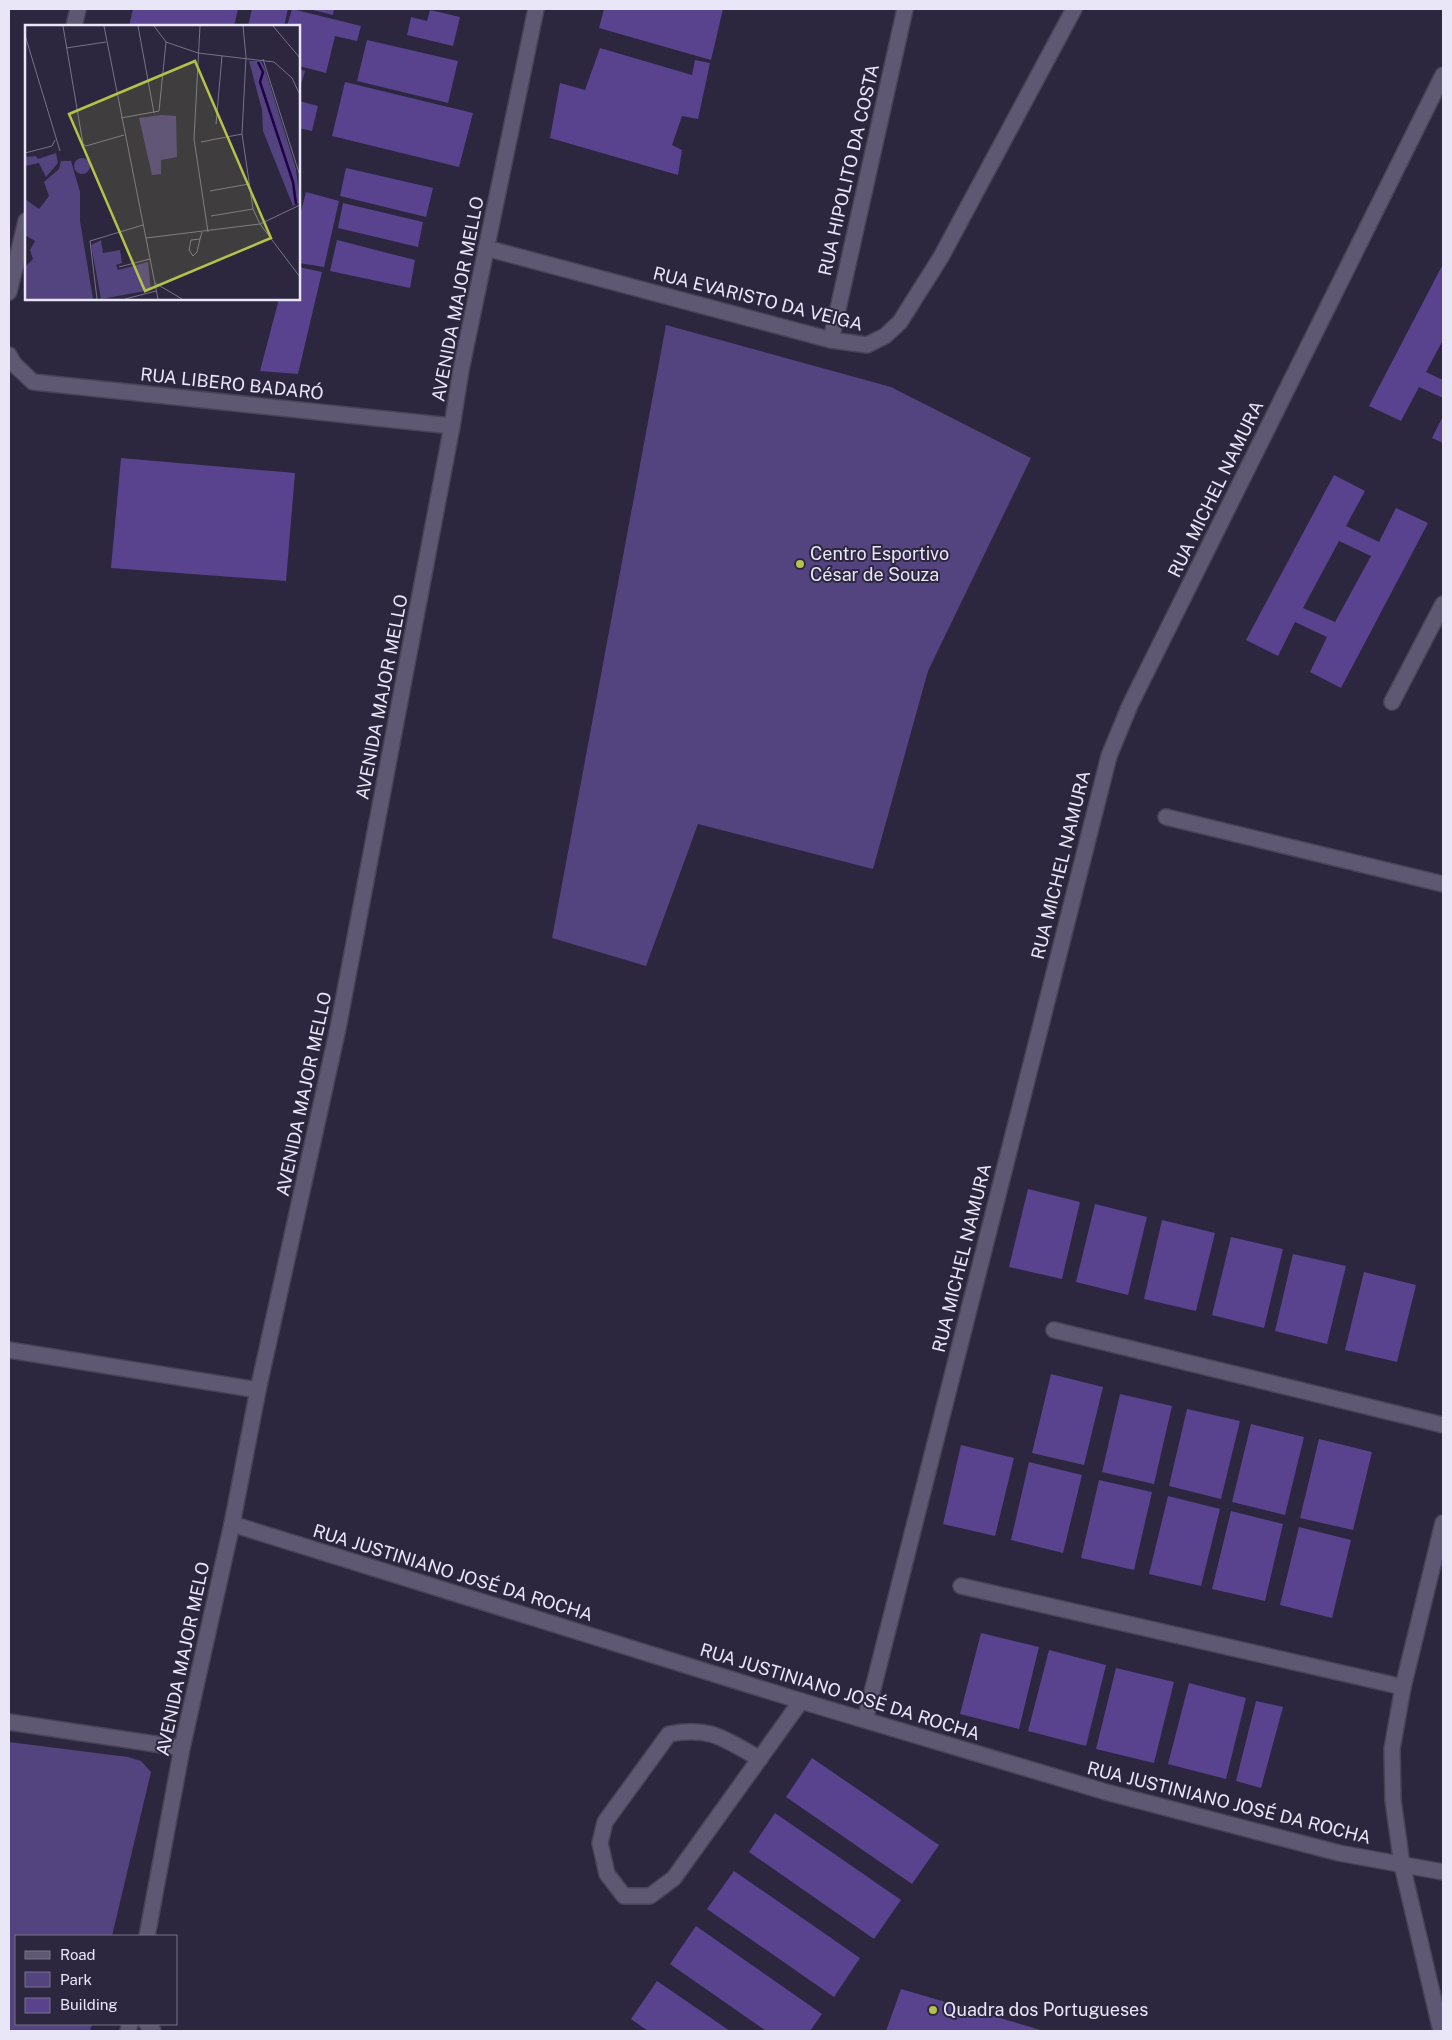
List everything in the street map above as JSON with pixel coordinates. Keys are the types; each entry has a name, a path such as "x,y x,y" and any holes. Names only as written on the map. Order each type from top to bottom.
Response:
{"street":[{"path":"74,25 78,9"},
{"name":"AVENIDA MAJOR MELLO","path":"258,1390 338,1028 461,370 536,9"},
{"name":"RUA HIPOLITO DA COSTA","path":"831,340 904,9"},
{"name":"RUA EVARISTO DA VEIGA","path":"486,248 831,340 867,345 885,336 900,322 941,258 1074,9"},
{"name":"RUA MICHEL NAMURA","path":"865,1720 1109,756 1130,705 1443,75"},
{"path":"9,292 25,225"},
{"name":"RUA LIBERO BADARÓ","path":"11,360 33,382 452,426"},
{"path":"1392,702 1443,604"},
{"path":"1166,817 1443,884"},
{"path":"1054,1330 1443,1425"},
{"path":"9,1350 258,1390"},
{"name":"AVENIDA MAJOR MELO","path":"147,1935 182,1748 232,1524 258,1390"},
{"path":"1440,2031 1402,1865 1393,1800 1392,1749 1403,1688 1443,1523"},
{"name":"RUA JUSTINIANO JOSÉ DA ROCHA","path":"232,1524 801,1701 1106,1792 1339,1853 1443,1872"},
{"path":"962,1586 1403,1688"},
{"path":"760,1759 715,1734 689,1730 669,1734 605,1822 600,1843 606,1874 624,1896 650,1896 674,1878 760,1759 801,1701"},
{"path":"9,1722 182,1748"}],"green space":[{"name":"Centro Esportivo César de Souza","path":"666,325 891,387 1031,458 928,671 873,869 698,824 646,966 552,938"},
{"path":"9,1742 128,1757 141,1761 151,1772 112,1935 15,1935 15,2025 92,2025 90,2031 9,2031"}],"building":[{"path":"133,9 238,9 234,25 129,25"},
{"path":"252,9 288,9 284,25 248,25"},
{"path":"292,9 361,26 357,41 335,36 326,73 300,66 300,25 287,25"},
{"path":"309,9 334,9 333,15"},
{"path":"604,9 723,9 711,60 599,28"},
{"path":"430,10 460,17 453,46 407,35 411,17 427,21"},
{"path":"367,40 458,61 448,103 357,81"},
{"path":"600,48 692,75 695,60 710,63 698,119 682,116 672,145 682,150 678,175 550,138 560,83 585,90"},
{"path":"300,69 305,71 300,88"},
{"path":"345,82 473,113 459,167 332,136"},
{"path":"300,101 318,106 312,131 300,128"},
{"path":"346,168 433,188 426,217 340,196"},
{"path":"306,192 339,201 324,267 300,263 300,215"},
{"path":"343,203 423,222 418,247 338,228"},
{"path":"337,240 415,260 410,288 330,271"},
{"path":"1443,264 1443,340 1426,372 1443,380 1443,398 1419,387 1401,421 1369,406"},
{"path":"300,267 322,272 298,374 260,371 279,300 300,300"},
{"path":"1443,416 1443,443 1432,438"},
{"path":"121,458 295,473 286,581 111,568"},
{"path":"1334,475 1365,491 1346,526 1379,542 1396,508 1428,523 1341,688 1310,672 1327,637 1295,622 1278,656 1246,640","holes":["1339,541 1371,556 1335,622 1303,608"]},
{"path":"1028,1189 1080,1202 1062,1279 1009,1267"},
{"path":"1095,1204 1147,1217 1128,1295 1076,1282"},
{"path":"1162,1220 1215,1233 1196,1311 1144,1299"},
{"path":"1231,1237 1283,1249 1264,1328 1212,1315"},
{"path":"1293,1254 1346,1266 1327,1344 1275,1331"},
{"path":"1364,1272 1416,1285 1397,1362 1345,1350"},
{"path":"1051,1374 1103,1387 1084,1465 1032,1453"},
{"path":"1120,1394 1172,1406 1154,1484 1102,1472"},
{"path":"1187,1409 1240,1421 1221,1499 1169,1486"},
{"path":"1251,1424 1304,1437 1285,1515 1232,1502"},
{"path":"1319,1439 1372,1452 1353,1530 1300,1518"},
{"path":"961,1445 1014,1458 995,1536 943,1524"},
{"path":"1029,1462 1082,1475 1063,1553 1011,1540"},
{"path":"1099,1480 1152,1492 1134,1570 1081,1558"},
{"path":"1168,1496 1220,1509 1201,1586 1149,1574"},
{"path":"1231,1511 1283,1524 1265,1601 1212,1589"},
{"path":"1299,1527 1351,1540 1332,1618 1280,1605"},
{"path":"981,1633 1039,1647 1019,1729 960,1714"},
{"path":"1049,1650 1106,1665 1086,1746 1028,1731"},
{"path":"1116,1668 1174,1682 1154,1763 1096,1749"},
{"path":"1189,1683 1246,1698 1226,1779 1168,1764"},
{"path":"1256,1701 1283,1707 1261,1788 1236,1781"},
{"path":"812,1758 939,1845 912,1884 786,1797"},
{"path":"775,1813 901,1900 874,1939 749,1852"},
{"path":"734,1871 860,1958 834,1997 707,1909"},
{"path":"696,1926 822,2014 810,2031 766,2031 670,1964"},
{"path":"657,1981 730,2031 648,2031 631,2019"},
{"name":"Quadra dos Portugueses","path":"901,1989 1044,2031 886,2031"}],"place":[{"name":"Centro Esportivo César de Souza","path":"800,564"},
{"name":"Quadra dos Portugueses","path":"933,2010"}]}
